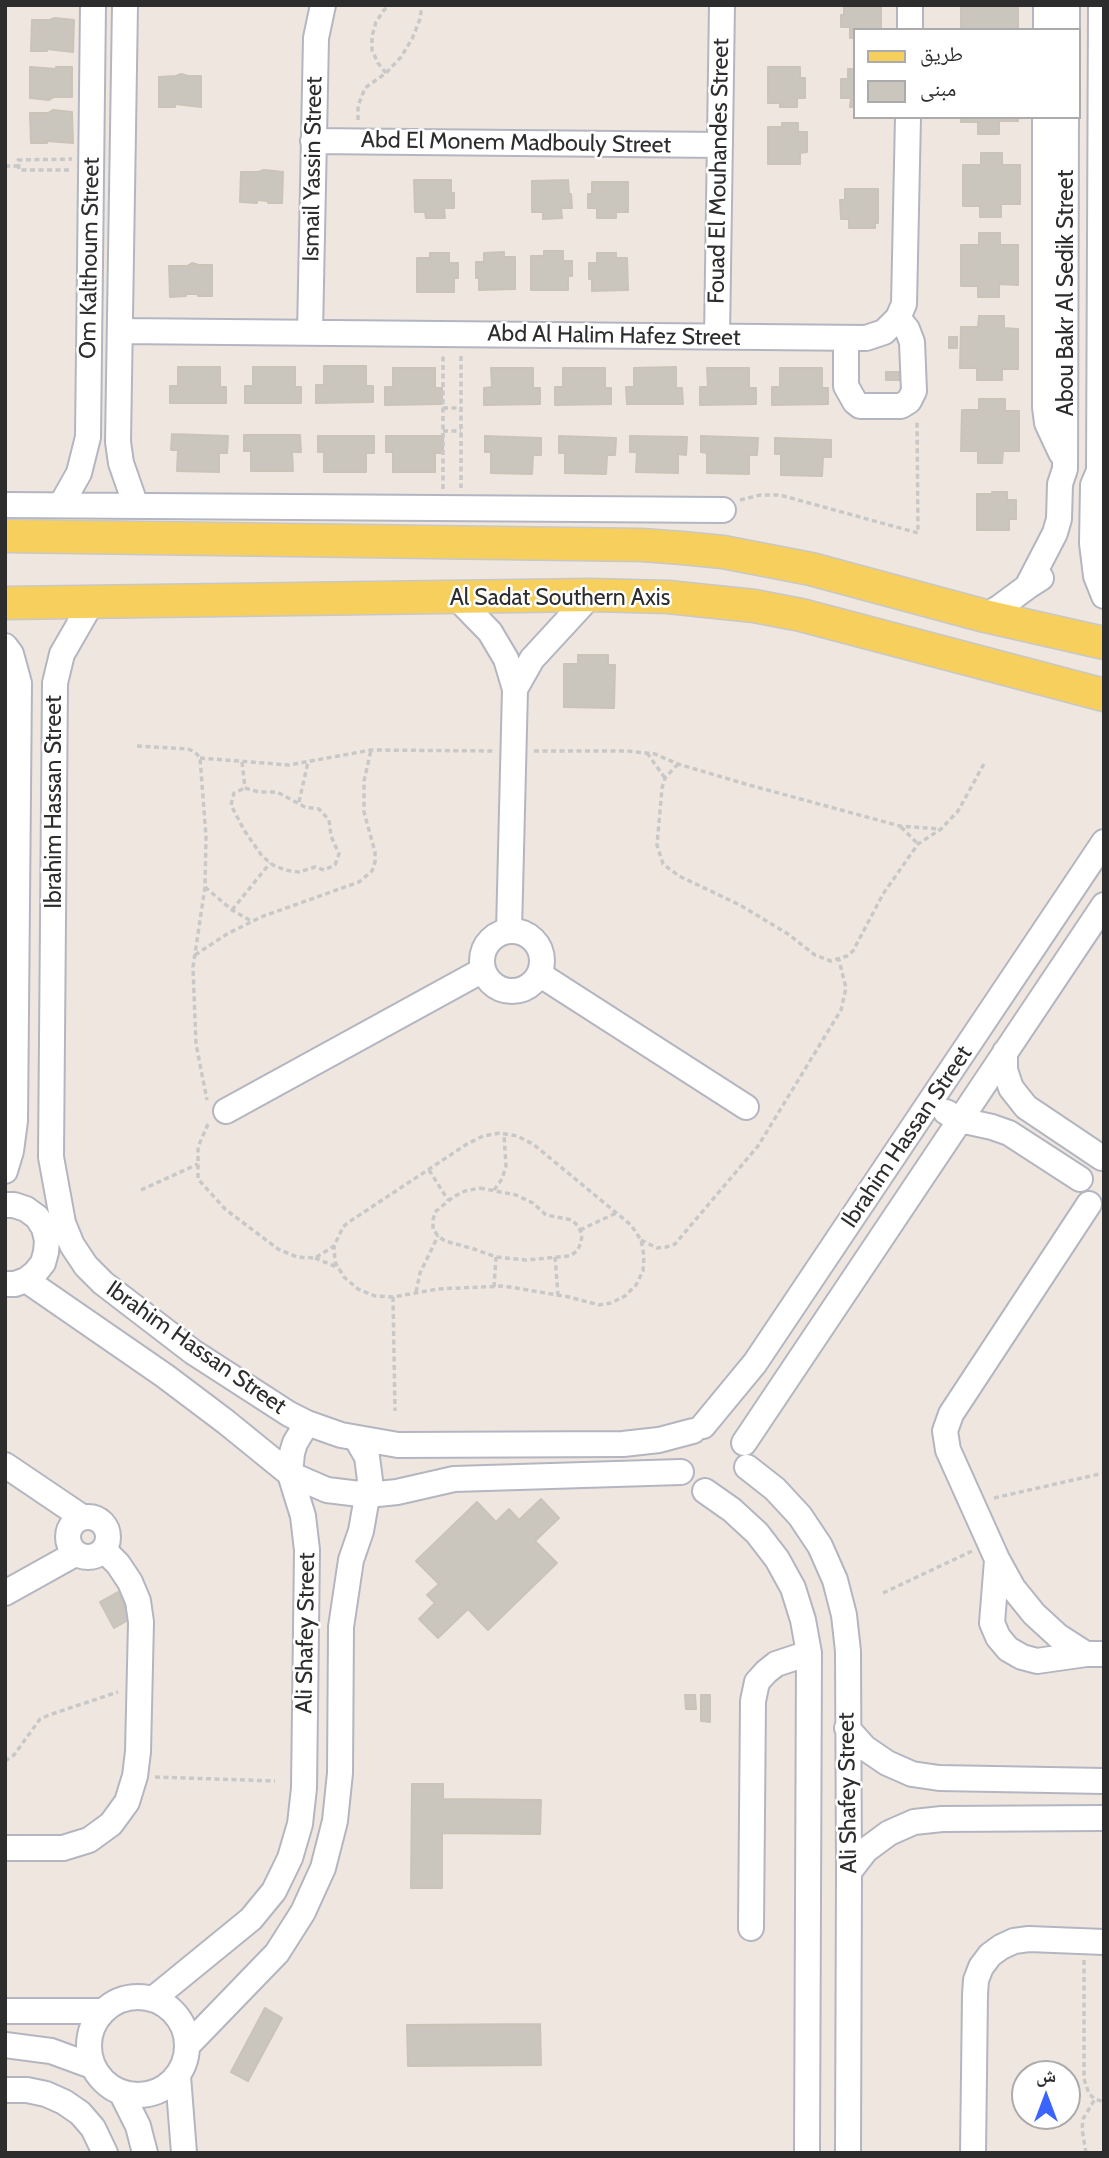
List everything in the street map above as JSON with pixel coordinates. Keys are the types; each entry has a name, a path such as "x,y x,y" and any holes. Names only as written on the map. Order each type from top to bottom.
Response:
{"main road":[{"path":"12,539 642,545 682,548 734,554 811,569 985,616 1104,643"},
{"name":"Al Sadat Southern Axis","path":"5,603 591,595 694,599 801,615 1104,695"}],"street":[{"name":"Om Kalthoum Street","path":"61,505 79,473 88,438 93,5"},
{"name":"Om Kalthoum Street","path":"125,5 118,442 123,473 136,506"},
{"name":"Ismail Yassin Street","path":"310,333 316,38 323,5"},
{"name":"Fouad El Mouhandes Street","path":"717,336 722,5"},
{"path":"909,28 910,5"},
{"path":"1046,5 1046,28"},
{"path":"1067,5 1067,28"},
{"name":"Abou Bakr Al Sedik Street","path":"1101,5 1101,469 1093,485 1092,543 1096,576 1104,596"},
{"path":"92,118 122,119"},
{"path":"846,339 846,386 855,402 860,406 893,407 909,401 914,391 912,342 907,329 898,318 904,304 908,119"},
{"path":"1045,119 1047,423 1065,465 1101,469"},
{"name":"Abou Bakr Al Sedik Street","path":"985,616 1027,587 1055,533 1059,519 1060,484 1065,465 1066,119"},
{"name":"Abd El Monem Madbouly Street","path":"313,141 720,145"},
{"name":"Abd Al Halim Hafez Street","path":"120,331 846,339 866,338 884,332 898,318"},
{"path":"5,505 723,510"},
{"path":"514,689 532,659 591,595"},
{"path":"456,597 490,632 506,659 514,689 509,931"},
{"name":"Ibrahim Hassan Street","path":"92,602 62,654 55,683 51,1157 53,1226 103,1283 193,1352 289,1414 341,1435 398,1446 623,1444 659,1440 698,1428 755,1363 1104,842"},
{"name":"Ibrahim Hassan Street","path":"5,646 11,654 19,683 15,1121 5,1171"},
{"name":"Ibrahim Hassan Street","path":"745,1455 960,1120 1104,905"},
{"path":"509,931 520,931 537,944 542,964 533,982 514,991 495,986 487,979 483,970 486,944 500,933 509,931"},
{"path":"218,1114 483,970"},
{"path":"539,974 746,1107"},
{"path":"1005,1052 1005,1070 1011,1088 1026,1107 1103,1158"},
{"path":"930,1103 960,1120 1009,1133 1080,1179"},
{"path":"1095,1654 1058,1636 1034,1614 1013,1588 947,1450 945,1431 951,1414 1096,1206 1083,1197 1079,1188 1080,1179 1084,1169 1103,1158"},
{"path":"5,1205 26,1209 53,1226 47,1240 43,1263 36,1273 16,1282"},
{"name":"Ibrahim Hassan Street","path":"16,1282 165,1376 290,1474 327,1490 368,1495 397,1492 454,1479 681,1472"},
{"name":"Ali Shafey Street","path":"153,1999 251,1919 274,1891 290,1858 300,1824 304,1788 307,1550 303,1516 290,1474 292,1453 307,1423"},
{"path":"714,1424 737,1433 745,1455 741,1479 731,1488 718,1492 695,1488 681,1472 679,1461 680,1449 685,1439 698,1428 714,1424"},
{"name":"Ali Shafey Street","path":"188,2045 277,1953 303,1912 323,1868 335,1821 340,1773 342,1614 351,1560 361,1531 368,1495 370,1468 363,1447 356,1438"},
{"name":"Ali Shafey Street","path":"745,1455 800,1516 820,1546 835,1580 844,1615 848,1651 848,2153"},
{"path":"5,1465 82,1517 99,1520 105,1526 108,1542 104,1550 93,1557 81,1557 70,1548 67,1534 70,1527 82,1517"},
{"name":"Ali Shafey Street","path":"705,1491 732,1510 757,1533 777,1559 796,1599 809,1653 807,2153"},
{"path":"5,1848 63,1848 89,1840 111,1824 127,1802 135,1776 141,1622 138,1601 130,1582 104,1550"},
{"path":"994,1551 992,1623 998,1637 1008,1649 1037,1661 1095,1654"},
{"path":"5,1594 75,1554"},
{"path":"751,1928 753,1701 757,1682 776,1664 809,1653"},
{"path":"847,1728 865,1748 887,1763 912,1774 939,1778 1104,1781"},
{"path":"849,1872 866,1850 888,1833 914,1822 942,1819 1104,1818"},
{"path":"973,2153 975,1995 976,1980 981,1967 990,1955 1014,1941 1029,1939 1094,1942"},
{"path":"135,1997 153,1999 171,2009 183,2025 188,2045 186,2061 178,2076 163,2090 143,2096 122,2094 104,2083 92,2066 88,2047 92,2027 103,2011 118,2001 135,1997"},
{"path":"5,2011 103,2011"},
{"path":"5,2045 51,2051 92,2066"},
{"path":"178,2076 184,2153"},
{"path":"5,2090 37,2092 64,2102 80,2113 93,2128 104,2153"},
{"path":"122,2094 138,2126 145,2153"}],"path":[{"path":"386,73 372,50 372,36 376,22 390,5"},
{"path":"358,141 360,99 365,88 386,73 401,57 412,39 422,5"},
{"path":"19,159 91,165 19,170 18,166 19,159"},
{"path":"5,166 18,166"},
{"path":"452,334 443,408 452,508"},
{"path":"452,334 461,431 452,508"},
{"path":"723,510 750,497 780,495 918,533 917,419 909,401"},
{"path":"443,408 460,408"},
{"path":"443,431 461,431"},
{"path":"137,746 187,749 200,758 206,836 205,887 193,967 196,1044 218,1114 198,1147 198,1179 225,1209 278,1249 297,1256 315,1258 339,1268"},
{"path":"195,955 227,934 359,882 372,871 375,852 364,813 364,781 371,750"},
{"path":"200,758 289,765 371,750 627,751 655,754 678,764 749,785 900,826 941,830"},
{"path":"647,753 666,778"},
{"path":"242,762 245,788"},
{"path":"299,802 308,762"},
{"path":"678,764 666,778 662,789 657,845 663,864 680,876 740,905 822,959 839,960 853,951 883,894 918,844 941,830 958,811 985,762"},
{"path":"245,788 259,792 278,792 299,802 305,807 320,809 329,820 331,836 339,854 339,860 330,869 315,867 299,872 285,870 270,863 244,830 231,805 234,793 245,788"},
{"path":"900,826 918,844"},
{"path":"232,910 270,863"},
{"path":"205,887 232,910 253,922"},
{"path":"494,1190 502,1179 506,1166 504,1133"},
{"path":"504,1133 533,1144 631,1225 641,1240 644,1256 643,1271 636,1285 625,1296 599,1306 558,1295 504,1286 438,1289 393,1297 375,1296 358,1289 344,1277 335,1262 334,1246 343,1227 429,1170 483,1136 504,1133"},
{"path":"141,1190 198,1164"},
{"path":"429,1170 448,1200"},
{"path":"480,1188 494,1190 533,1203 546,1215 572,1220 580,1230 581,1243 577,1251 570,1256 555,1258 526,1260 496,1257 445,1241 438,1236 433,1229 435,1212 448,1200 466,1191 480,1188"},
{"path":"580,1230 616,1213"},
{"path":"416,1293 428,1254 438,1236"},
{"path":"315,1258 334,1246"},
{"path":"494,1286 496,1257"},
{"path":"555,1258 558,1295"},
{"path":"393,1297 395,1411"},
{"path":"1104,1436 1104,1454"},
{"path":"972,1503 1104,1473"},
{"path":"883,1593 994,1551"},
{"path":"5,1761 14,1755 40,1719 139,1685"},
{"path":"135,1776 275,1781"},
{"path":"1094,1942 1084,2079 1085,2087 1095,2099 1104,2102"},
{"path":"1086,2153 1083,2119 1095,2099"}],"building":[{"path":"844,5 881,5 881,28 853,28 853,38 850,38 850,27 841,27 841,15 844,15"},
{"path":"961,5 1018,5 1018,28 961,28"},
{"path":"32,20 74,20 73,52 47,49 31,51"},
{"path":"30,67 72,67 72,97 54,97 49,100 30,98"},
{"path":"768,67 800,67 800,78 805,78 805,98 797,98 797,107 780,107 780,103 768,103"},
{"path":"848,69 853,69 853,107 850,107 851,98 841,98 841,79 848,79"},
{"path":"181,74 201,76 201,107 175,104 175,107 159,107 159,77"},
{"path":"53,110 72,112 73,143 31,143 30,113 48,113"},
{"path":"961,119 1018,119 999,121 999,134 978,134 978,122 961,122"},
{"path":"782,123 798,123 798,132 807,132 807,152 800,153 800,164 768,164 768,127 782,127"},
{"path":"981,153 1002,153 1002,165 1020,165 1020,204 1001,204 1001,217 980,217 980,206 963,206 963,165 981,165"},
{"path":"241,172 283,172 282,203 257,200 257,203 240,202"},
{"path":"414,180 451,180 454,208 444,208 445,218 426,218 425,212 415,212"},
{"path":"568,180 572,208 561,208 562,218 543,219 543,212 532,212 532,181"},
{"path":"592,182 628,182 628,212 616,212 616,218 597,218 597,208 588,208 588,194 592,194"},
{"path":"845,189 878,189 878,223 875,223 875,228 849,228 849,219 841,219 840,200 845,200"},
{"path":"979,233 1000,233 1000,245 1018,245 1018,285 999,284 999,297 978,297 978,286 961,286 961,245 979,245"},
{"path":"544,251 563,251 563,261 572,261 568,290 531,290 531,256 544,256"},
{"path":"504,252 504,257 515,257 515,289 479,290 476,262 484,262 484,253"},
{"path":"430,253 449,253 449,263 458,263 454,292 417,292 417,258 430,258"},
{"path":"597,253 616,253 616,258 627,258 628,290 592,291 589,263 597,263"},
{"path":"192,263 212,265 212,296 186,294 170,297 169,266 187,266"},
{"path":"979,316 1004,316 1004,328 1018,329 1018,369 1002,369 1002,380 977,380 977,368 960,368 961,327 978,327"},
{"path":"949,337 957,337 957,348 949,348"},
{"path":"324,366 366,366 366,386 373,386 373,402 316,403 316,385 324,385"},
{"path":"178,367 220,367 220,387 226,387 226,403 170,403 170,386 178,386"},
{"path":"253,367 295,367 295,387 301,387 301,403 245,403 245,386 253,386"},
{"path":"676,367 676,388 682,388 683,404 627,404 626,387 634,387 634,368"},
{"path":"393,368 435,368 435,388 442,388 442,404 385,405 385,387 393,387"},
{"path":"491,368 533,368 533,388 540,388 540,404 484,405 484,388 492,387"},
{"path":"563,368 605,368 605,388 611,388 611,404 555,405 555,387 563,387"},
{"path":"707,368 749,368 749,388 756,388 756,404 700,405 700,387 708,387"},
{"path":"780,368 822,368 822,388 828,388 828,404 772,405 772,387 780,387"},
{"path":"886,372 899,372 900,380 886,380"},
{"path":"979,399 1005,399 1005,411 1019,411 1019,451 1003,451 1002,463 978,463 978,451 961,451 962,410 979,410"},
{"path":"172,434 228,436 227,453 219,453 219,472 177,471 178,450 171,450"},
{"path":"244,435 300,435 301,452 292,452 293,471 251,471 251,451 244,451"},
{"path":"318,436 374,436 374,453 366,453 366,472 324,472 324,452 318,452"},
{"path":"386,436 443,436 443,453 435,453 435,472 393,472 393,452 386,452"},
{"path":"485,436 541,438 541,455 533,455 532,474 491,473 491,452 485,452"},
{"path":"559,436 616,438 615,455 607,455 606,474 565,473 565,453 559,453"},
{"path":"630,436 687,437 686,455 678,454 678,473 636,472 637,452 630,452"},
{"path":"701,436 758,438 757,455 749,455 749,474 707,473 707,453 701,452"},
{"path":"775,438 831,440 831,457 823,457 822,476 781,475 781,454 775,454"},
{"path":"1007,492 1007,500 1016,500 1016,519 1009,519 1009,530 977,530 977,494"},
{"path":"578,655 608,655 608,665 615,665 614,708 564,707 564,664 578,664"},
{"path":"541,1499 559,1518 535,1541 557,1563 488,1630 468,1609 438,1638 419,1619 435,1603 427,1595 439,1584 416,1561 477,1502 496,1522 509,1509 519,1520"},
{"path":"118,1592 132,1618 114,1628 100,1602"},
{"path":"685,1695 695,1695 696,1709 686,1709"},
{"path":"701,1695 710,1695 710,1722 701,1721"},
{"path":"412,1784 443,1784 443,1799 541,1800 540,1834 442,1833 442,1888 411,1888"},
{"path":"265,2008 282,2018 248,2081 231,2072"},
{"path":"540,2024 541,2065 408,2066 407,2025"}]}
